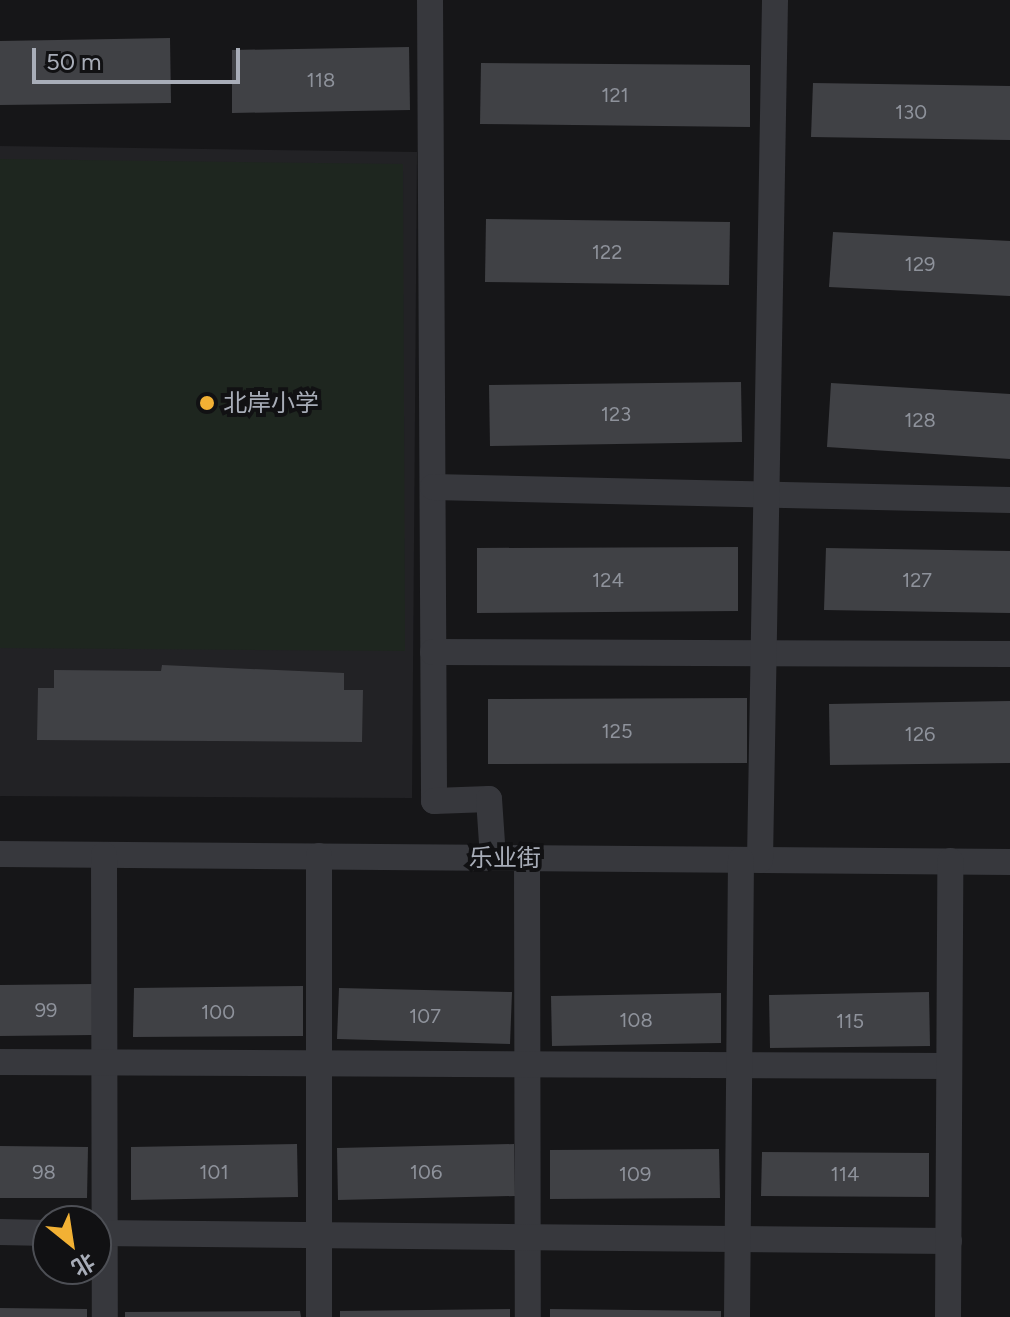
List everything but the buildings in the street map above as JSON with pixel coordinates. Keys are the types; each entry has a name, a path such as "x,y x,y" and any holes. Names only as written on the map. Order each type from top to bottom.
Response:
{"street":[{"path":"430,0 434,801 489,799 493,858"},
{"path":"737,1317 739,1065 764,653 775,0"},
{"path":"433,487 1010,500"},
{"path":"433,652 1010,654"},
{"name":"乐业街","path":"0,854 1010,862"},
{"path":"101,1205 108,1062 104,855"},
{"path":"319,856 319,1317"},
{"path":"527,858 528,1317"},
{"path":"948,1317 950,861"},
{"path":"0,1062 949,1066"},
{"path":"0,1232 32,1233"},
{"path":"112,1233 949,1241"},
{"path":"103,1285 105,1317"}],"shaded area":[{"name":"北岸小学","path":"0,146 417,152 412,798 0,796"},
{"name":"北岸小学","path":"0,159 403,164 405,651 0,648"}],"place":[{"name":"北岸小学","path":"207,403"}]}
